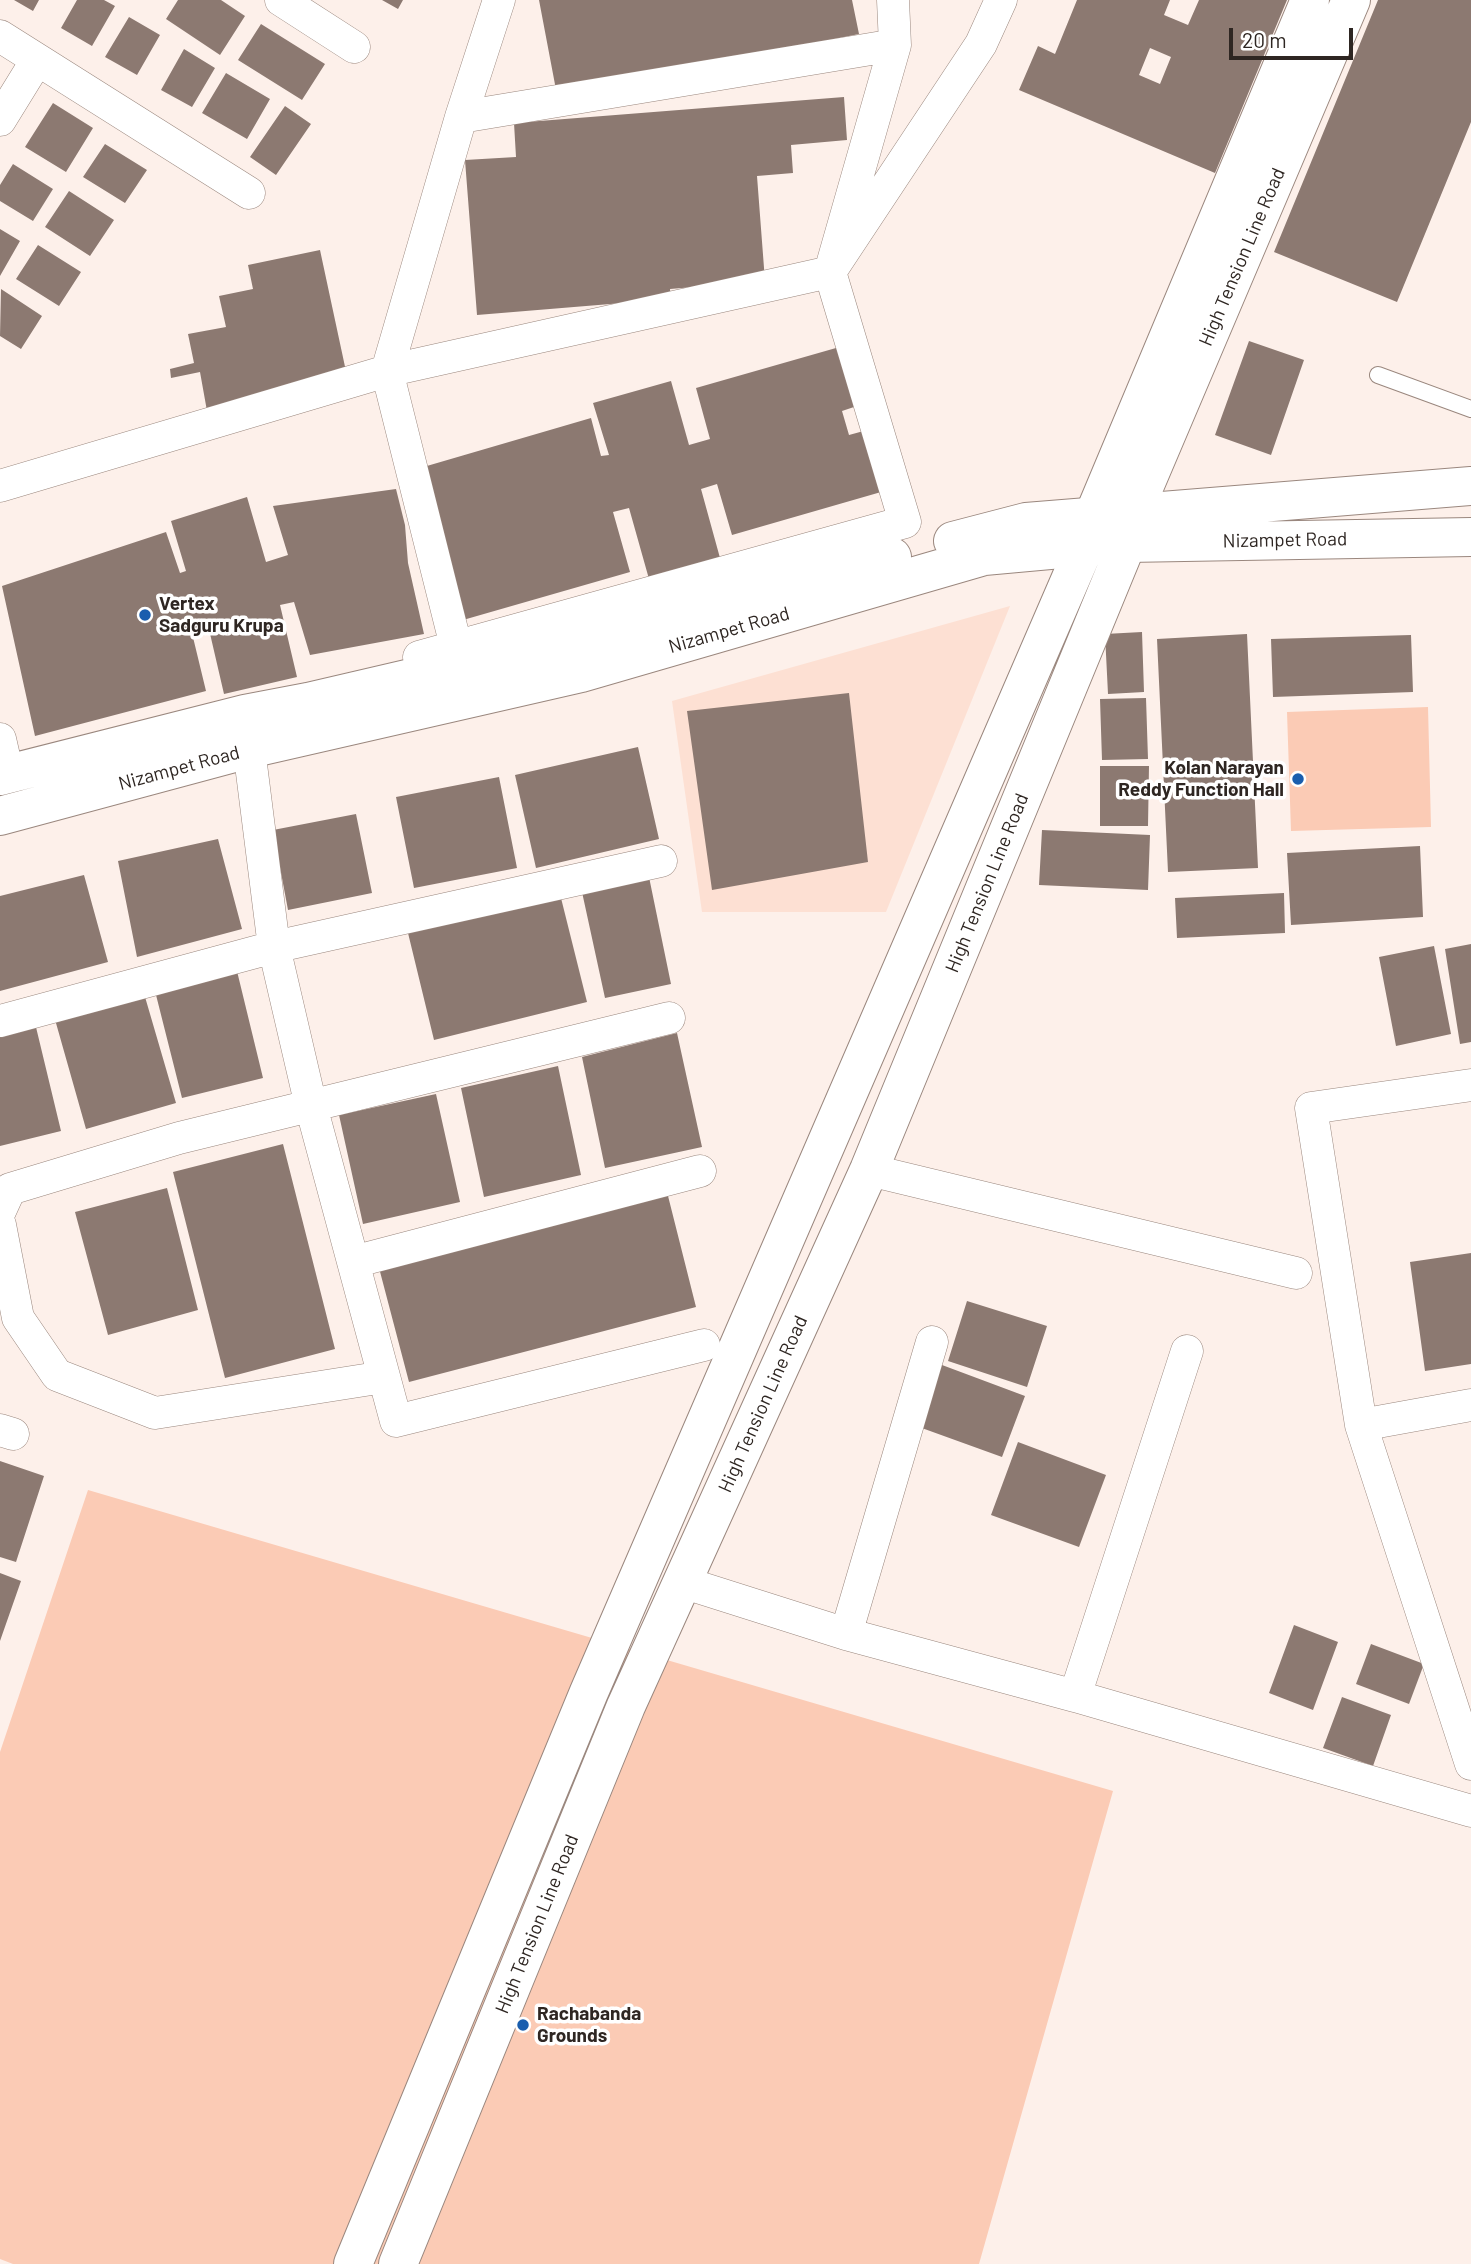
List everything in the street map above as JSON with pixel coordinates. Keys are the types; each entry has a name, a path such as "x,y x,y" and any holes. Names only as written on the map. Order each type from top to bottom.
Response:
{"main road":[{"path":"1135,463 1310,0"},
{"name":"High Tension Line Road","path":"353,2264 594,1679 1089,532 1135,463 1351,0"},
{"name":"High Tension Line Road","path":"398,2264 626,1706 869,1170 942,993 1130,528 1135,463"},
{"name":"Nizampet Road","path":"2,761 247,731 581,673 984,556 1089,532 1471,486"},
{"name":"Nizampet Road","path":"0,816 247,731 308,702 458,657 557,643 1026,522 1089,532"},
{"name":"Nizampet Road","path":"1130,528 1471,537"},
{"path":"899,974 942,993"}],"street":[{"path":"281,0 354,47"},
{"path":"458,657 387,371 461,117 499,0"},
{"path":"2,761 458,657 905,522 830,272 895,45 893,0"},
{"path":"0,486 387,371 830,272 981,44 1001,0"},
{"path":"0,36 248,193"},
{"path":"461,117 895,45"},
{"path":"0,120 37,60"},
{"path":"247,731 274,947 311,1105 396,1421 704,1345"},
{"path":"0,1021 274,947 661,861"},
{"path":"0,1210 10,1189 179,1138 669,1018"},
{"path":"1471,1085 1311,1108 1362,1425 1471,1764"},
{"path":"869,1170 1296,1273"},
{"path":"353,1262 700,1171"},
{"path":"0,1225 18,1318 57,1375 155,1413 384,1377"},
{"path":"846,1634 932,1342"},
{"path":"1075,1696 1187,1351"},
{"path":"1362,1425 1471,1405"},
{"path":"682,1583 846,1634 1075,1696 1471,1811"}],"lane":[{"path":"1378,375 1471,409"}],"shaded area":[{"path":"1010,606 886,912 702,912 672,701"},
{"path":"1428,707 1431,827 1291,831 1287,712"},
{"name":"Rachabanda Grounds","path":"88,1490 1113,1791 979,2264 13,2264 0,2259 0,1752"}],"building":[{"path":"14,0 39,0 33,11"},
{"path":"77,0 104,0 115,6 92,46 61,28"},
{"path":"178,0 221,0 245,16 220,55 166,19"},
{"path":"382,0 403,0 398,9"},
{"path":"539,0 852,0 859,34 557,95"},
{"path":"1077,0 1170,0 1164,15 1188,25 1199,0 1287,0 1215,173 1019,90 1038,46 1055,54","holes":["1150,48 1171,57 1160,84 1139,75"]},
{"path":"1378,0 1471,0 1471,122 1397,302 1274,252"},
{"path":"129,17 160,35 137,75 105,57"},
{"path":"261,24 325,64 302,100 238,60"},
{"path":"184,49 215,68 192,107 161,90"},
{"path":"226,73 270,99 247,139 202,113"},
{"path":"844,97 847,140 791,145 793,173 757,176 765,281 670,289 671,299 477,315 465,160 516,157 514,123"},
{"path":"53,103 93,128 66,172 25,147"},
{"path":"285,106 311,124 276,175 250,157"},
{"path":"105,144 147,170 125,203 83,177"},
{"path":"13,164 53,189 33,221 0,201 0,185"},
{"path":"69,191 114,220 90,256 45,227"},
{"path":"0,229 20,241 0,276"},
{"path":"38,245 81,272 59,306 16,279"},
{"path":"320,250 347,376 207,411 200,372 171,378 170,369 194,363 188,334 226,327 219,296 253,289 248,265"},
{"path":"1,289 42,316 21,349 0,336"},
{"path":"1249,341 1304,360 1271,455 1215,435"},
{"path":"843,346 860,405 842,411 849,435 871,429 888,490 732,535 717,484 701,489 720,558 649,579 629,508 613,512 630,572 463,620 420,468 591,418 601,456 609,455 593,403 671,381 689,445 710,439 696,388"},
{"name":"Vertex Sadguru Krupa","path":"396,489 405,525 408,563 424,634 310,655 294,602 280,605 297,677 224,694 208,625 191,629 206,691 35,736 2,586 166,532 180,573 186,571 171,521 247,497 266,562 288,555 273,506"},
{"path":"1142,632 1144,692 1108,694 1105,634"},
{"path":"1247,634 1258,868 1168,872 1157,639"},
{"path":"1411,635 1413,692 1273,697 1271,639"},
{"path":"849,693 868,862 712,890 687,711"},
{"path":"1146,698 1148,759 1102,760 1100,699"},
{"path":"638,747 659,839 536,868 515,775"},
{"path":"1100,766 1149,766 1148,826 1100,826"},
{"path":"499,777 517,868 414,888 396,797"},
{"path":"356,814 372,893 288,910 273,830"},
{"path":"1042,830 1150,835 1148,890 1039,885"},
{"path":"218,839 242,929 137,957 118,861"},
{"path":"1420,846 1423,917 1291,925 1287,853"},
{"path":"84,875 108,962 0,991 0,896"},
{"path":"649,877 671,984 605,998 582,892"},
{"path":"1284,893 1285,933 1177,938 1175,898"},
{"path":"560,894 587,1002 434,1040 408,933"},
{"path":"1471,944 1471,1042 1460,1044 1445,949"},
{"path":"1434,946 1451,1034 1396,1046 1379,957"},
{"path":"236,967 263,1078 182,1098 154,987"},
{"path":"143,990 176,1103 86,1129 54,1016"},
{"path":"35,1023 61,1131 0,1146 0,1031"},
{"path":"677,1033 702,1147 605,1168 582,1057"},
{"path":"558,1066 581,1175 484,1197 461,1088"},
{"path":"436,1094 460,1202 363,1224 339,1115"},
{"path":"283,1144 335,1349 225,1378 173,1172"},
{"path":"167,1188 198,1310 108,1335 75,1212"},
{"path":"666,1188 696,1307 409,1382 378,1264"},
{"path":"1471,1253 1471,1364 1425,1371 1410,1262"},
{"path":"967,1301 1047,1326 1027,1387 948,1361"},
{"path":"942,1365 1025,1396 1002,1457 919,1427"},
{"path":"1018,1442 1106,1475 1079,1547 991,1515"},
{"path":"0,1461 44,1476 16,1562 0,1557"},
{"path":"0,1573 21,1581 0,1641"},
{"path":"1294,1625 1338,1642 1313,1710 1269,1693"},
{"path":"1371,1644 1424,1664 1409,1704 1356,1684"},
{"path":"1342,1697 1391,1715 1373,1766 1323,1748"}],"place":[{"name":"Vertex Sadguru Krupa","path":"145,615"},
{"name":"Kolan Narayan Reddy Function Hall","path":"1298,779"},
{"name":"Rachabanda Grounds","path":"523,2025"}]}
